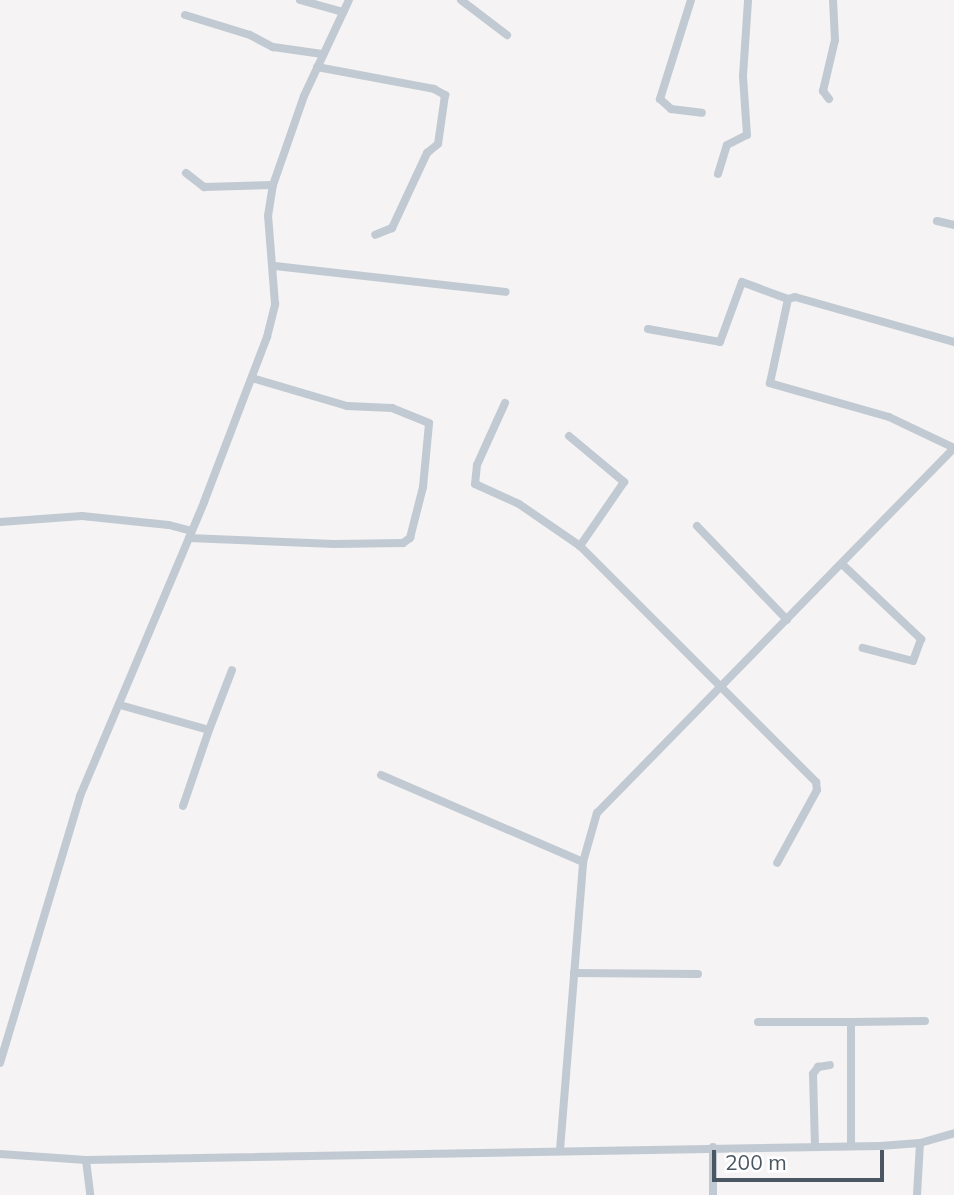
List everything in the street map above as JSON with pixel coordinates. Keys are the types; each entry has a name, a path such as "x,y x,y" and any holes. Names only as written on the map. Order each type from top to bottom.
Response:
{"street":[{"path":"300,0 343,12"},
{"path":"0,1063 80,796 190,535 252,378 275,304 275,267 268,216 273,185 317,67 349,0"},
{"path":"461,0 507,35"},
{"path":"691,0 660,99 671,109 702,113"},
{"path":"718,174 727,145 747,135 743,53 748,0"},
{"path":"830,99 823,91 835,40 833,0"},
{"path":"185,15 273,47 323,54"},
{"path":"317,67 434,89 445,95 437,146 427,153 391,228 375,235"},
{"path":"186,173 204,187 273,185"},
{"path":"937,221 954,225"},
{"path":"275,267 506,292"},
{"path":"648,329 718,343 740,282 789,299 795,297 954,341"},
{"path":"560,1150 583,862 589,833 602,807 720,684 843,565 954,448 889,417 770,383 789,299"},
{"path":"0,522 82,516 169,524 190,535 334,544 403,543 410,538 423,487 429,423 392,408 358,408 252,378"},
{"path":"505,403 477,465 475,484 519,504 580,546 818,785 777,863"},
{"path":"569,436 624,482 580,546"},
{"path":"697,526 787,620"},
{"path":"843,565 921,639 913,661 863,648"},
{"path":"183,806 232,670"},
{"path":"120,705 209,730"},
{"path":"381,775 583,862"},
{"path":"574,973 698,974"},
{"path":"758,1022 925,1021"},
{"path":"851,1022 851,1146"},
{"path":"815,1146 813,1074 818,1067 830,1065"},
{"path":"0,1154 86,1160 851,1146 920,1143 954,1133"},
{"path":"918,1195 920,1143"},
{"path":"713,1147 713,1195"},
{"path":"86,1160 90,1195"}]}
